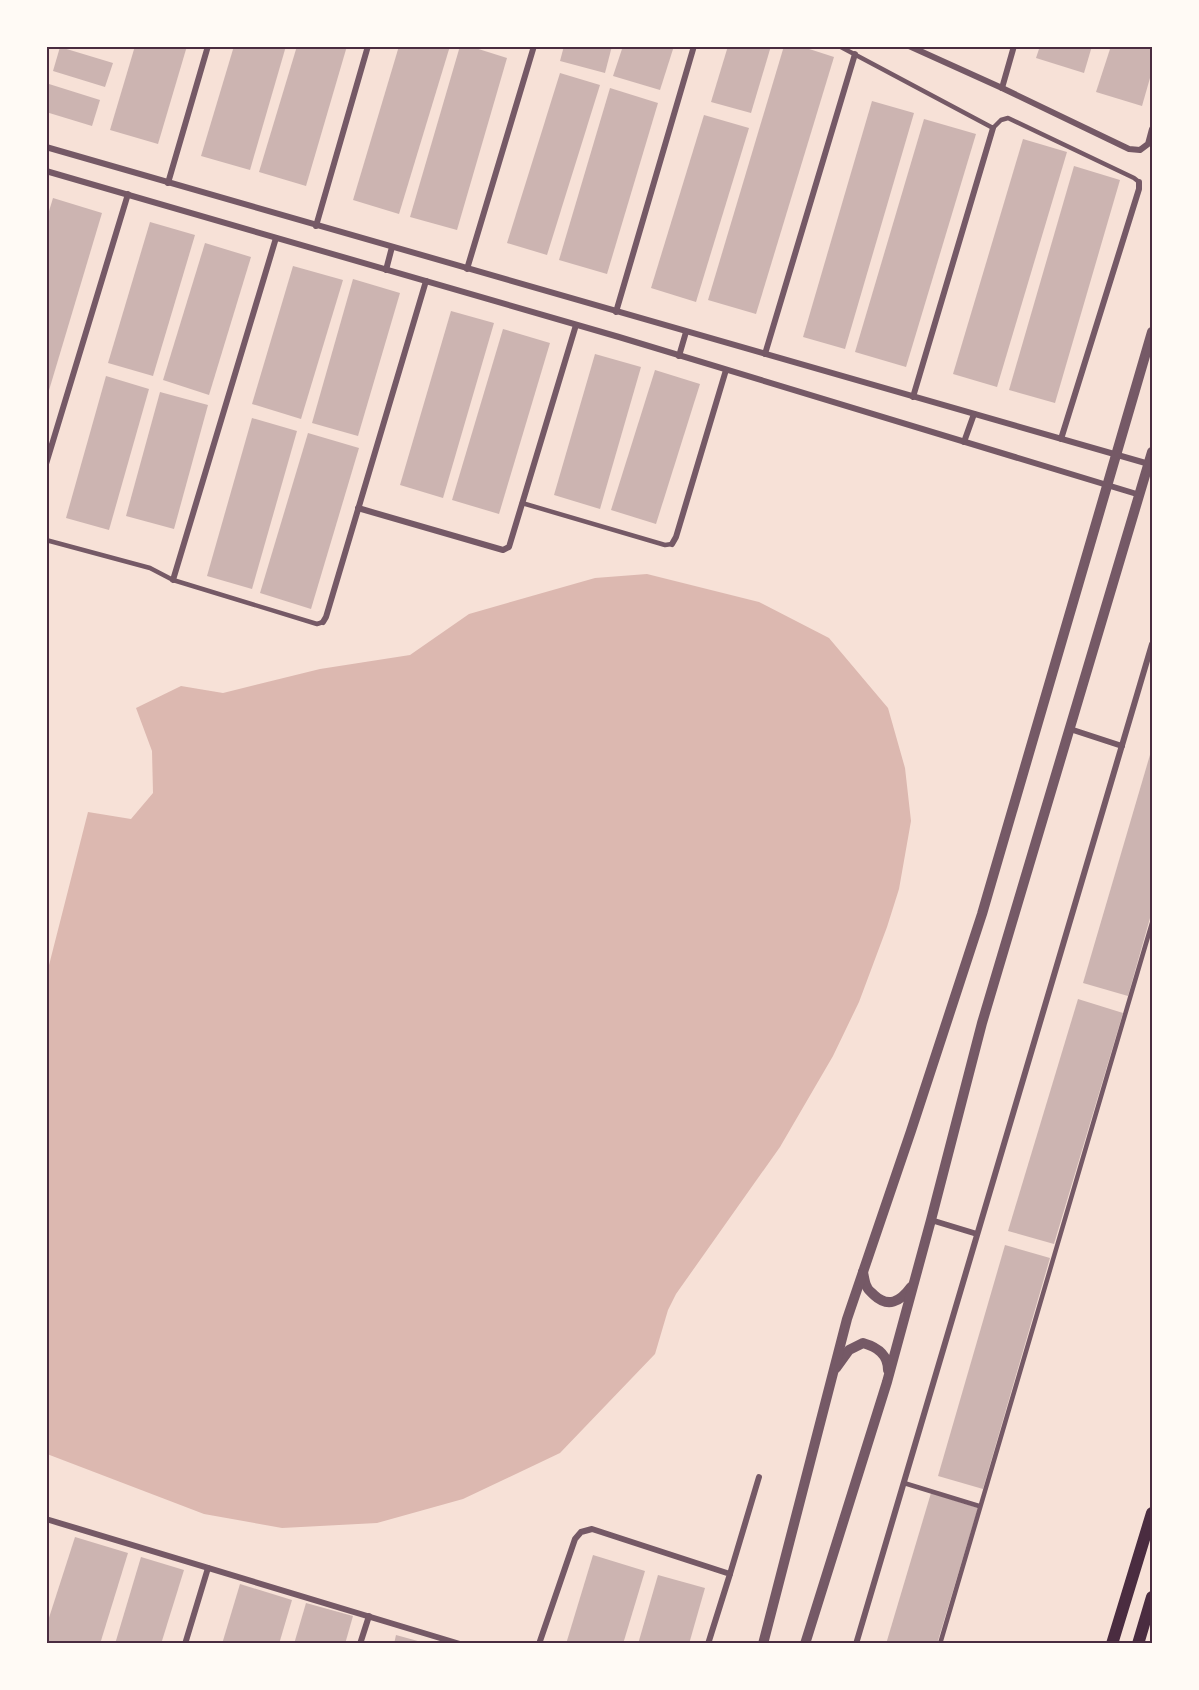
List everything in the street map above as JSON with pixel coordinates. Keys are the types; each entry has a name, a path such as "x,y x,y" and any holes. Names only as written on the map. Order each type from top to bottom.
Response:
{"main road":[{"path":"1112,1644 1149,1535 1152,1512"},
{"path":"1140,1639 1152,1597"},
{"path":"1140,1639 1152,1619"}],"street":[{"path":"168,183 208,46"},
{"path":"316,226 368,46"},
{"path":"467,269 534,46"},
{"path":"616,312 694,46"},
{"path":"909,46 1129,150 1140,150 1148,144 1152,129"},
{"path":"1002,88 1014,46"},
{"path":"765,354 855,54"},
{"path":"913,397 993,128"},
{"path":"46,147 1149,464"},
{"path":"46,171 576,325 1140,495"},
{"path":"1061,439 1139,182"},
{"path":"46,464 128,194"},
{"path":"173,580 276,238"},
{"path":"386,270 392,248"},
{"path":"323,622 426,281"},
{"path":"358,508 503,550 509,547 576,325"},
{"path":"679,356 686,332"},
{"path":"763,1644 832,1372 863,1270 982,914 1152,332"},
{"path":"672,544 726,370"},
{"path":"964,442 974,414"},
{"path":"804,1644 887,1382 982,1023 1152,452"},
{"path":"856,1644 1152,644"},
{"path":"1070,729 1122,746"},
{"path":"931,1220 976,1234"},
{"path":"863,1270 867,1287 881,1301 890,1303 904,1297 914,1282"},
{"path":"832,1372 849,1350 863,1344 876,1347 884,1355 889,1365 887,1382"},
{"path":"708,1644 759,1476"},
{"path":"46,1519 460,1644"},
{"path":"539,1644 574,1539 581,1532 592,1529 730,1574"},
{"path":"186,1644 208,1568"},
{"path":"360,1644 369,1616"}],"lane":[{"path":"840,46 993,128 1001,120 1008,118 1139,182"},
{"path":"522,503 665,545 672,544"},
{"path":"46,540 150,568 173,580 317,624 323,622"},
{"path":"940,1644 1152,923"},
{"path":"903,1483 980,1506"}],"shaded area":[{"path":"647,574 759,602 829,638 888,708 905,768 911,821 899,889 859,1002 833,1056 780,1147 676,1294 668,1310 655,1354 560,1453 463,1499 377,1523 282,1528 204,1514 47,1454 47,973 88,812 131,819 153,793 152,751 136,708 181,686 223,693 320,669 410,655 469,614 595,578"}],"building":[{"path":"135,46 187,46 158,144 110,130"},
{"path":"234,46 286,46 250,170 201,156"},
{"path":"297,46 347,46 306,186 259,172"},
{"path":"399,46 450,46 399,214 353,200"},
{"path":"460,46 469,46 507,58 457,230 410,217"},
{"path":"564,46 612,46 605,73 560,61"},
{"path":"623,46 674,46 660,90 613,76"},
{"path":"728,46 771,46 751,113 711,102"},
{"path":"784,46 800,46 834,57 756,314 708,300"},
{"path":"1040,46 1092,46 1084,73 1036,58"},
{"path":"1111,46 1152,46 1152,71 1142,106 1096,92"},
{"path":"60,47 113,63 105,87 53,71"},
{"path":"560,73 600,85 547,255 507,243"},
{"path":"49,84 100,100 92,126 46,112 46,91"},
{"path":"610,88 658,103 607,274 559,260"},
{"path":"872,101 914,113 845,349 803,337"},
{"path":"704,115 749,128 696,302 651,288"},
{"path":"924,119 976,134 906,367 855,352"},
{"path":"1023,139 1067,152 997,387 953,374"},
{"path":"1074,166 1120,180 1055,403 1009,390"},
{"path":"53,198 102,213 47,397 46,221"},
{"path":"150,222 195,235 153,376 108,363"},
{"path":"205,243 251,257 209,395 163,380"},
{"path":"293,266 343,280 301,419 252,404"},
{"path":"353,279 400,293 358,436 312,423"},
{"path":"451,311 494,323 443,498 400,485"},
{"path":"503,329 550,343 499,514 452,500"},
{"path":"595,354 641,367 600,509 554,495"},
{"path":"655,370 700,384 656,524 611,510"},
{"path":"106,376 149,389 109,530 66,518"},
{"path":"160,392 208,405 174,529 126,516"},
{"path":"252,418 297,431 252,589 207,576"},
{"path":"308,433 359,448 311,609 260,593"},
{"path":"1152,748 1152,911 1128,996 1083,983"},
{"path":"1078,999 1123,1013 1054,1244 1008,1231"},
{"path":"1005,1245 1050,1258 983,1489 938,1476"},
{"path":"931,1493 978,1508 937,1644 886,1644"},
{"path":"75,1537 128,1553 100,1644 46,1644 46,1627"},
{"path":"593,1555 645,1571 623,1644 566,1644"},
{"path":"141,1557 184,1570 161,1644 115,1644"},
{"path":"658,1575 705,1588 689,1644 638,1644"},
{"path":"240,1584 292,1600 279,1644 222,1644"},
{"path":"306,1603 353,1616 345,1644 294,1644"},
{"path":"396,1635 425,1643 425,1644 394,1644"}]}
